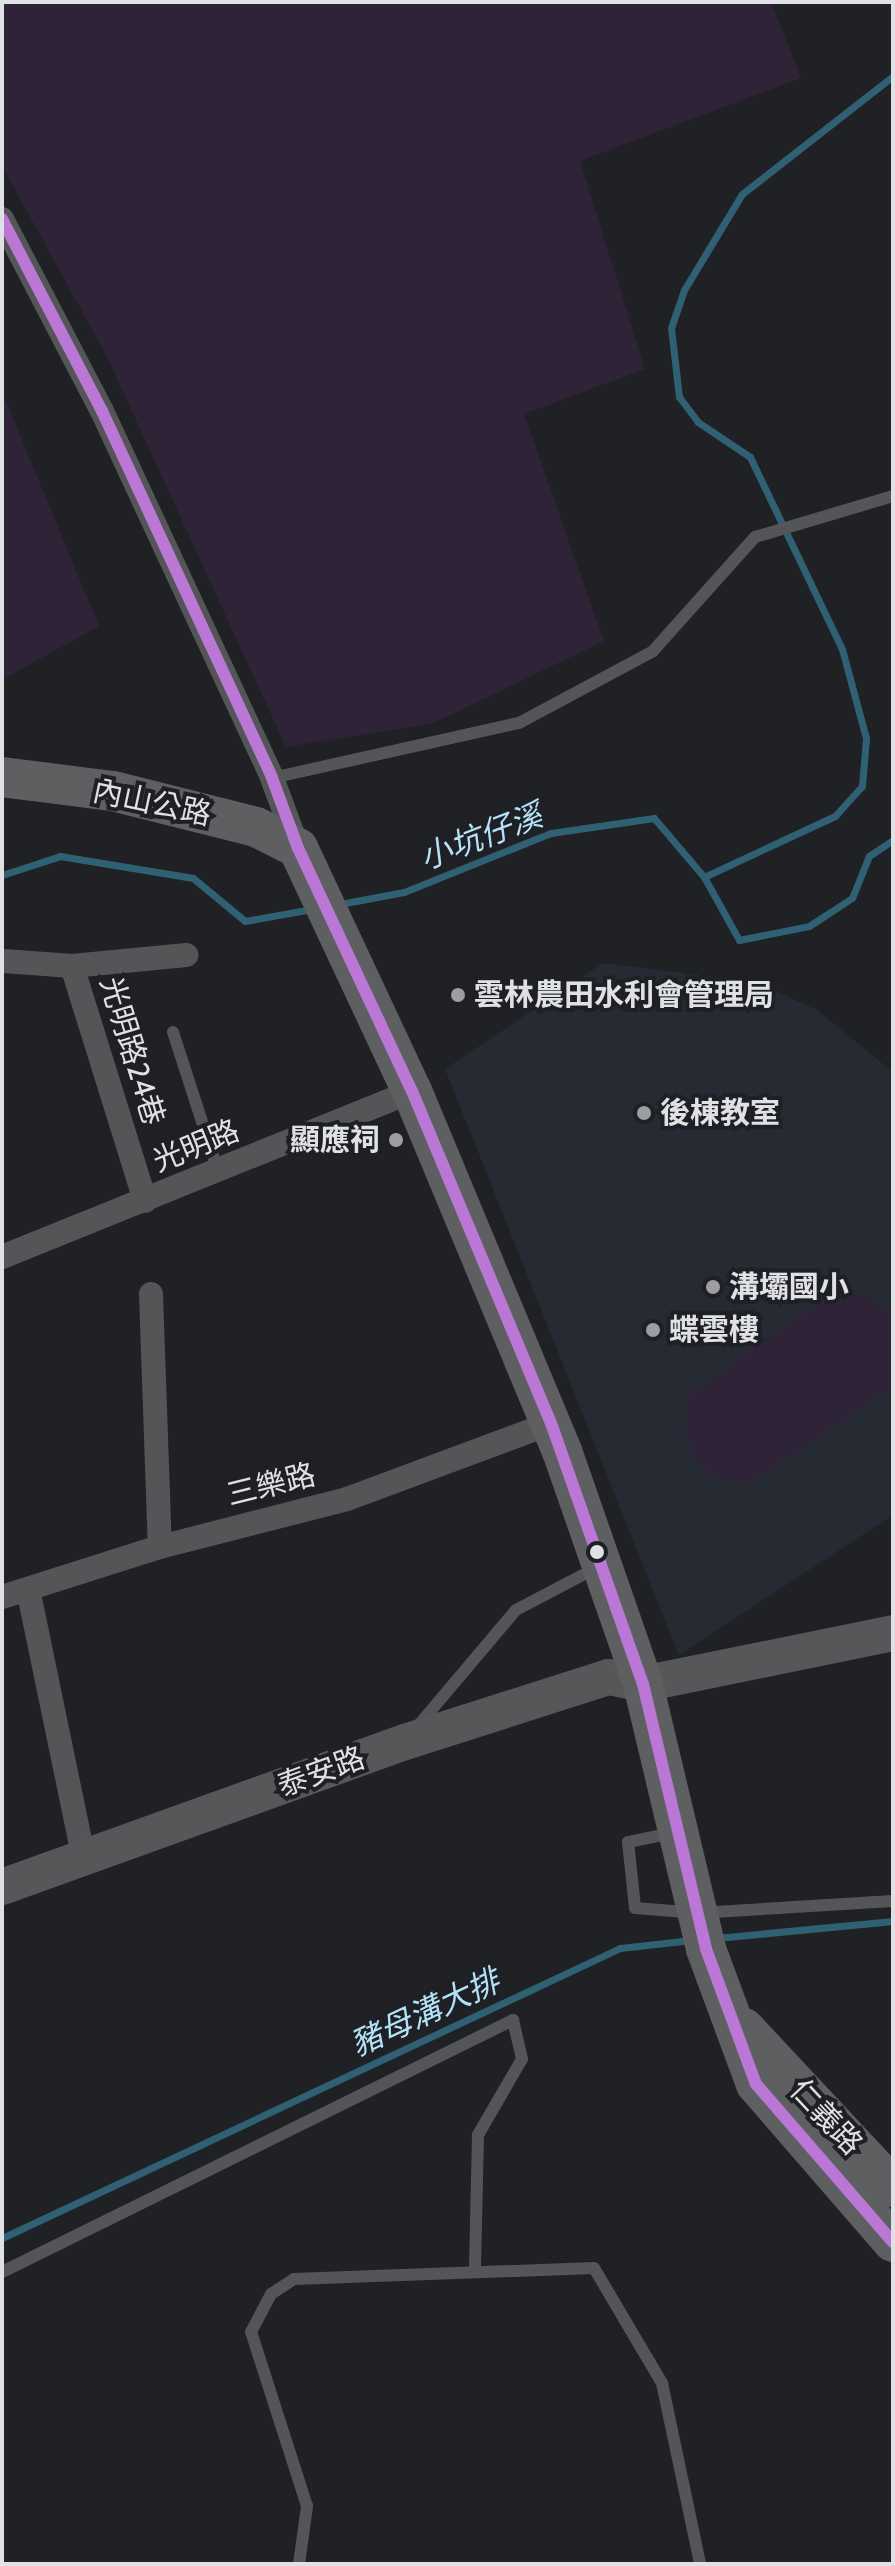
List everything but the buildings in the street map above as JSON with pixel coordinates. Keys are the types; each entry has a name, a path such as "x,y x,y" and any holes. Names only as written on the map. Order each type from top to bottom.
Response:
{"main road":[{"name":"內山公路","path":"2,777 113,791 256,827 298,848"},
{"name":"仁義路","path":"298,848 412,1091 551,1423 643,1684 702,1931 756,2084 893,2242"},
{"name":"仁義路","path":"728,2010 893,2187"}],"street":[{"path":"2,219 102,411 272,778 298,848"},
{"name":"光明路24巷","path":"4,961 72,966 186,955"},
{"name":"光明路24巷","path":"72,966 145,1201"},
{"name":"光明路","path":"2,1257 412,1091"},
{"path":"151,1294 160,1547"},
{"name":"三樂路","path":"2,1597 160,1547 347,1499 551,1423"},
{"path":"28,1589 84,1859"},
{"name":"泰安路","path":"2,1887 405,1742 609,1677 643,1684 893,1633"}],"lane":[{"path":"272,778 519,723 653,651 755,537 893,496"},
{"path":"173,1032 218,1171"},
{"path":"405,1742 516,1610 603,1564"},
{"path":"678,1832 628,1842 635,1908 702,1931 893,1901"},
{"path":"2,2272 513,2020 522,2059 478,2135 475,2272"},
{"path":"299,2564 307,2506 251,2332 271,2294 294,2279 594,2268 662,2383 700,2564"}],"shaded area":[{"path":"2,2 771,2 801,78 580,161 645,369 524,414 604,641 434,723 286,747 107,357 2,166"},
{"path":"2,391 99,626 2,680"},
{"name":"溝壩國小","path":"603,963 756,982 817,1010 893,1072 893,1515 679,1655 445,1069"},
{"path":"862,1294 893,1312 893,1383 883,1394 750,1483 717,1478 695,1459 685,1430 689,1395 823,1300"}],"waterway":[{"path":"704,877 835,816 862,786 866,738 842,649 750,457 698,422 679,397 671,328 684,290 742,194 893,76"},
{"name":"小坑仔溪","path":"340,904 404,892 551,833 654,818 704,877 739,940 809,926 852,898 869,856 893,840"},
{"name":"小坑仔溪","path":"2,875 60,856 193,878 245,921 312,909"},
{"name":"豬母溝大排","path":"716,1938 893,1921"},
{"name":"豬母溝大排","path":"2,2238 620,1948 692,1940"}],"transit line":[{"path":"2,219 102,411 272,778 298,848 412,1091 551,1423 643,1684 706,1949 756,2084 893,2242"}],"place":[{"name":"雲林農田水利會管理局","path":"458,995"},
{"name":"後棟教室","path":"644,1113"},
{"name":"顯應祠","path":"396,1140"},
{"name":"溝壩國小","path":"713,1287"},
{"name":"蝶雲樓","path":"653,1330"}]}
